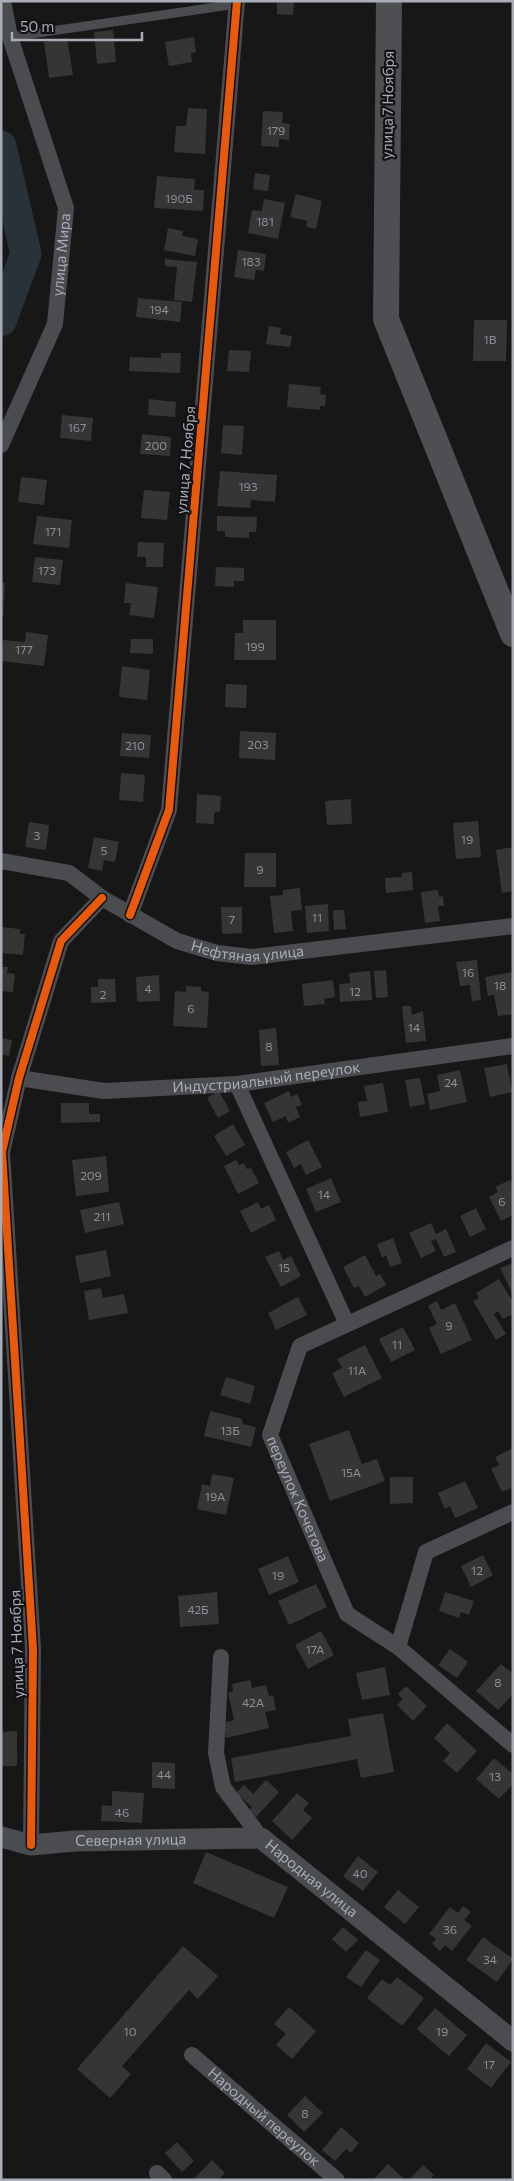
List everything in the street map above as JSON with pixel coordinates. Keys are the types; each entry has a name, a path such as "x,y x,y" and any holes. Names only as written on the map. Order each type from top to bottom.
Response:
{"main road":[{"name":"улица 7 Ноября","path":"390,1 386,319 513,634"}],"street":[{"name":"улица Мира","path":"1,445 55,324 66,208 10,37 3,1"},
{"name":"улица 7 Ноября","path":"130,915 169,810 237,2"},
{"name":"Нефтяная улица","path":"1,861 70,873 102,898 130,915 178,941 217,953 252,956 513,926"},
{"name":"улица 7 Ноября","path":"31,1845 33,1649 2,1152 19,1078 60,941 102,898"},
{"name":"Индустриальный переулок","path":"19,1078 104,1091 237,1084 513,1046"},
{"path":"237,1084 348,1324"},
{"name":"переулок Кочетова","path":"513,1248 300,1346 270,1436 347,1614 398,1648 513,1745"},
{"path":"398,1648 426,1552 513,1512"},
{"name":"Народная улица","path":"221,1657 216,1752 224,1787 261,1838 513,2041"},
{"name":"Северная улица","path":"1,1837 31,1845 75,1841 261,1838"},
{"name":"Народный переулок","path":"192,2055 337,2180"}],"lane":[{"path":"10,37 237,2"}],"building":[{"path":"277,1 294,1 293,15 277,14"},
{"path":"113,30 116,62 97,64 94,32"},
{"path":"194,37 196,52 191,53 192,62 169,66 165,42"},
{"path":"67,38 73,75 49,78 44,42"},
{"path":"188,108 207,109 205,154 174,152 176,126 186,126"},
{"path":"263,111 283,112 282,123 290,124 289,140 279,139 279,147 261,146"},
{"path":"255,173 270,175 268,191 253,189"},
{"path":"157,176 195,179 194,190 204,190 203,211 154,208"},
{"path":"296,194 322,201 316,229 306,227 307,221 290,217"},
{"path":"264,199 285,203 278,239 248,233 252,210 262,211"},
{"path":"168,228 183,231 182,236 198,239 195,256 164,250"},
{"path":"238,250 266,254 264,271 256,270 254,280 234,277"},
{"path":"165,259 197,262 192,302 174,300 177,267 165,266"},
{"path":"138,298 182,302 180,322 136,317"},
{"path":"474,320 507,320 506,361 473,361"},
{"path":"269,326 281,328 280,334 292,336 290,347 266,344"},
{"path":"229,350 251,351 249,372 227,371"},
{"path":"161,353 181,353 180,373 129,371 130,357 161,358"},
{"path":"289,384 321,387 320,394 326,395 325,406 320,406 320,410 287,407"},
{"path":"149,399 176,402 175,417 148,415"},
{"path":"62,415 93,418 91,441 60,438"},
{"path":"223,425 244,426 242,455 221,453"},
{"path":"142,434 171,437 170,456 140,454"},
{"path":"220,471 277,475 275,502 251,500 250,508 217,506"},
{"path":"21,477 47,480 44,505 18,502"},
{"path":"144,490 170,492 167,520 141,518"},
{"path":"37,516 72,520 69,548 33,544"},
{"path":"217,516 257,517 256,532 249,532 249,538 225,537 225,531 217,531"},
{"path":"138,542 164,543 163,567 146,567 146,557 137,557"},
{"path":"35,557 63,560 60,585 32,582"},
{"path":"216,567 244,568 244,581 234,581 234,587 215,586"},
{"path":"1,583 5,583 3,616 1,616"},
{"path":"126,583 158,587 154,618 129,615 131,603 124,603"},
{"path":"243,620 276,620 276,660 234,660 235,633 243,633"},
{"path":"26,632 48,635 44,666 1,661 3,640 25,642"},
{"path":"131,639 153,639 153,654 130,653"},
{"path":"122,666 150,670 147,700 119,697"},
{"path":"226,684 247,685 246,708 225,707"},
{"path":"240,731 276,733 275,760 239,758"},
{"path":"122,733 151,735 149,758 120,756"},
{"path":"121,773 145,775 143,802 119,800"},
{"path":"197,794 221,796 220,811 214,813 214,824 196,823"},
{"path":"351,799 352,824 327,825 325,801"},
{"path":"478,821 481,857 456,859 453,823"},
{"path":"29,822 49,825 46,850 25,847"},
{"path":"94,837 119,842 115,862 104,860 102,871 88,868"},
{"path":"513,847 513,891 502,893 496,850"},
{"path":"245,853 276,853 276,887 244,887"},
{"path":"412,872 413,890 386,893 385,878 402,877 402,873"},
{"path":"300,888 302,910 291,911 293,931 274,933 270,896 283,895 283,890"},
{"path":"438,890 439,897 443,896 444,906 438,906 440,921 425,923 421,892"},
{"path":"328,904 329,931 307,933 305,906"},
{"path":"221,907 242,907 242,933 222,934"},
{"path":"333,910 344,910 346,929 334,930"},
{"path":"2,927 20,929 20,934 25,934 23,955 1,953"},
{"path":"477,960 481,1000 472,1001 470,985 460,986 456,962"},
{"path":"1,967 8,967 7,973 15,974 13,992 1,991"},
{"path":"386,970 388,997 376,998 374,971"},
{"path":"370,971 372,1000 340,1002 339,984 350,983 349,973"},
{"path":"513,972 513,1014 498,1016 494,995 488,996 485,977"},
{"path":"159,975 160,1001 137,1002 136,977"},
{"path":"98,979 115,979 116,1002 91,1003 91,987 98,987"},
{"path":"333,980 335,997 324,999 325,1004 304,1006 302,984"},
{"path":"186,986 201,987 201,991 209,992 207,1028 173,1026 175,991 186,992"},
{"path":"402,1006 411,1006 412,1015 423,1011 426,1041 406,1043"},
{"path":"276,1028 279,1065 261,1066 259,1030"},
{"path":"1,1038 12,1040 9,1056 1,1054"},
{"path":"507,1064 512,1092 490,1097 484,1068"},
{"path":"460,1070 467,1102 430,1110 427,1094 440,1091 437,1075"},
{"path":"420,1078 425,1104 410,1107 405,1080"},
{"path":"383,1083 388,1112 360,1117 358,1102 367,1101 364,1086"},
{"path":"219,1091 230,1111 218,1118 207,1098"},
{"path":"289,1091 291,1097 297,1094 302,1105 296,1107 300,1117 288,1123 286,1116 273,1122 264,1103"},
{"path":"61,1103 89,1103 89,1114 100,1114 100,1122 61,1123"},
{"path":"233,1124 245,1145 226,1156 214,1136"},
{"path":"308,1140 322,1167 306,1175 301,1164 294,1168 286,1152"},
{"path":"106,1156 109,1192 76,1196 72,1160"},
{"path":"236,1160 239,1165 244,1163 247,1169 251,1168 259,1183 238,1194 224,1166"},
{"path":"331,1178 341,1202 316,1212 306,1189"},
{"path":"510,1180 513,1186 513,1215 501,1221 489,1197 498,1192 495,1187"},
{"path":"119,1202 124,1224 85,1233 80,1210"},
{"path":"258,1202 261,1209 269,1205 276,1220 251,1233 240,1211"},
{"path":"476,1208 486,1229 470,1237 460,1216"},
{"path":"431,1223 436,1234 446,1229 456,1252 444,1257 436,1239 431,1241 436,1251 421,1258 409,1233"},
{"path":"393,1238 402,1263 390,1267 386,1255 382,1258 377,1244"},
{"path":"106,1250 111,1276 80,1283 75,1256"},
{"path":"279,1251 283,1260 291,1256 301,1276 281,1287 265,1257"},
{"path":"365,1255 376,1276 380,1274 386,1285 365,1297 359,1286 354,1288 343,1267"},
{"path":"513,1263 513,1295 500,1268"},
{"path":"499,1279 513,1302 513,1314 503,1319 498,1311 494,1314 506,1334 496,1340 473,1301 479,1298 476,1293"},
{"path":"101,1288 103,1298 124,1294 128,1313 89,1320 84,1291"},
{"path":"298,1297 307,1315 276,1330 268,1313"},
{"path":"437,1301 441,1310 455,1303 472,1340 441,1354 429,1328 437,1324 428,1306"},
{"path":"403,1327 415,1350 391,1362 379,1339"},
{"path":"365,1345 382,1378 344,1397 332,1373 342,1368 337,1359"},
{"path":"226,1377 255,1386 250,1404 220,1395"},
{"path":"210,1411 242,1419 243,1424 256,1427 251,1447 204,1436"},
{"path":"349,1430 362,1464 377,1459 385,1481 330,1501 309,1444"},
{"path":"513,1448 513,1491 511,1488 502,1492 491,1469 499,1465 495,1457"},
{"path":"212,1474 234,1478 226,1515 197,1509 202,1484 210,1486"},
{"path":"390,1477 413,1477 413,1503 390,1504"},
{"path":"465,1481 478,1508 455,1518 450,1506 445,1509 438,1493"},
{"path":"483,1555 493,1575 471,1587 461,1566"},
{"path":"288,1556 299,1582 269,1595 258,1569"},
{"path":"316,1584 327,1607 289,1625 278,1601"},
{"path":"217,1592 219,1624 180,1627 178,1596"},
{"path":"445,1592 474,1601 469,1615 461,1612 459,1618 439,1611"},
{"path":"321,1631 334,1655 308,1669 295,1645"},
{"path":"450,1649 468,1662 457,1678 438,1665"},
{"path":"501,1664 513,1674 513,1694 498,1710 476,1691"},
{"path":"385,1667 390,1695 362,1700 356,1673"},
{"path":"250,1680 252,1688 266,1685 269,1696 273,1695 276,1710 265,1712 269,1728 226,1738 223,1723 234,1720 228,1693 233,1691 232,1684"},
{"path":"406,1686 427,1706 413,1721 397,1705 403,1699 398,1694"},
{"path":"383,1713 394,1772 361,1778 357,1759 235,1782 231,1758 351,1736 348,1719"},
{"path":"447,1723 477,1751 457,1773 443,1761 450,1753 434,1738"},
{"path":"17,1731 17,1766 1,1766 1,1732"},
{"path":"494,1758 513,1774 513,1784 499,1799 476,1779"},
{"path":"152,1762 175,1763 175,1789 152,1788"},
{"path":"266,1780 279,1792 256,1817 248,1811 252,1807 236,1793 244,1785 253,1794"},
{"path":"112,1791 144,1793 142,1823 101,1821 102,1805 112,1806"},
{"path":"297,1793 309,1803 303,1810 312,1818 292,1840 272,1821"},
{"path":"206,1852 288,1887 274,1918 193,1883"},
{"path":"358,1856 378,1872 363,1891 343,1876"},
{"path":"398,1890 419,1907 405,1924 384,1907"},
{"path":"463,1906 471,1912 464,1920 472,1926 452,1951 445,1945 440,1951 432,1944 436,1939 429,1934 450,1907 458,1913"},
{"path":"343,1927 358,1940 346,1952 332,1939"},
{"path":"483,1937 513,1959 497,1982 466,1960"},
{"path":"183,1946 218,1976 198,1999 189,1990 122,2066 131,2074 110,2098 77,2069"},
{"path":"366,1950 380,1960 361,1987 346,1977"},
{"path":"397,1977 424,1998 402,2026 367,1998 382,1979 390,1985"},
{"path":"289,2007 316,2031 292,2059 276,2045 286,2034 274,2024"},
{"path":"435,2008 467,2035 449,2056 417,2029"},
{"path":"486,2043 511,2062 491,2088 467,2069"},
{"path":"305,2096 323,2113 304,2132 287,2115"},
{"path":"341,2127 359,2143 351,2153 346,2149 335,2161 322,2150"},
{"path":"177,2142 194,2161 182,2172 165,2153"},
{"path":"212,2160 225,2173 218,2180 193,2180"},
{"path":"388,2164 405,2180 373,2180"},
{"path":"423,2165 434,2175 430,2180 409,2180"}],"waterway":[{"path":"1,146 26,254 1,321"}],"cycle path":[{"path":"130,915 169,810 237,1"},
{"path":"31,1845 33,1649 2,1152 19,1078 61,941 102,898"}]}
